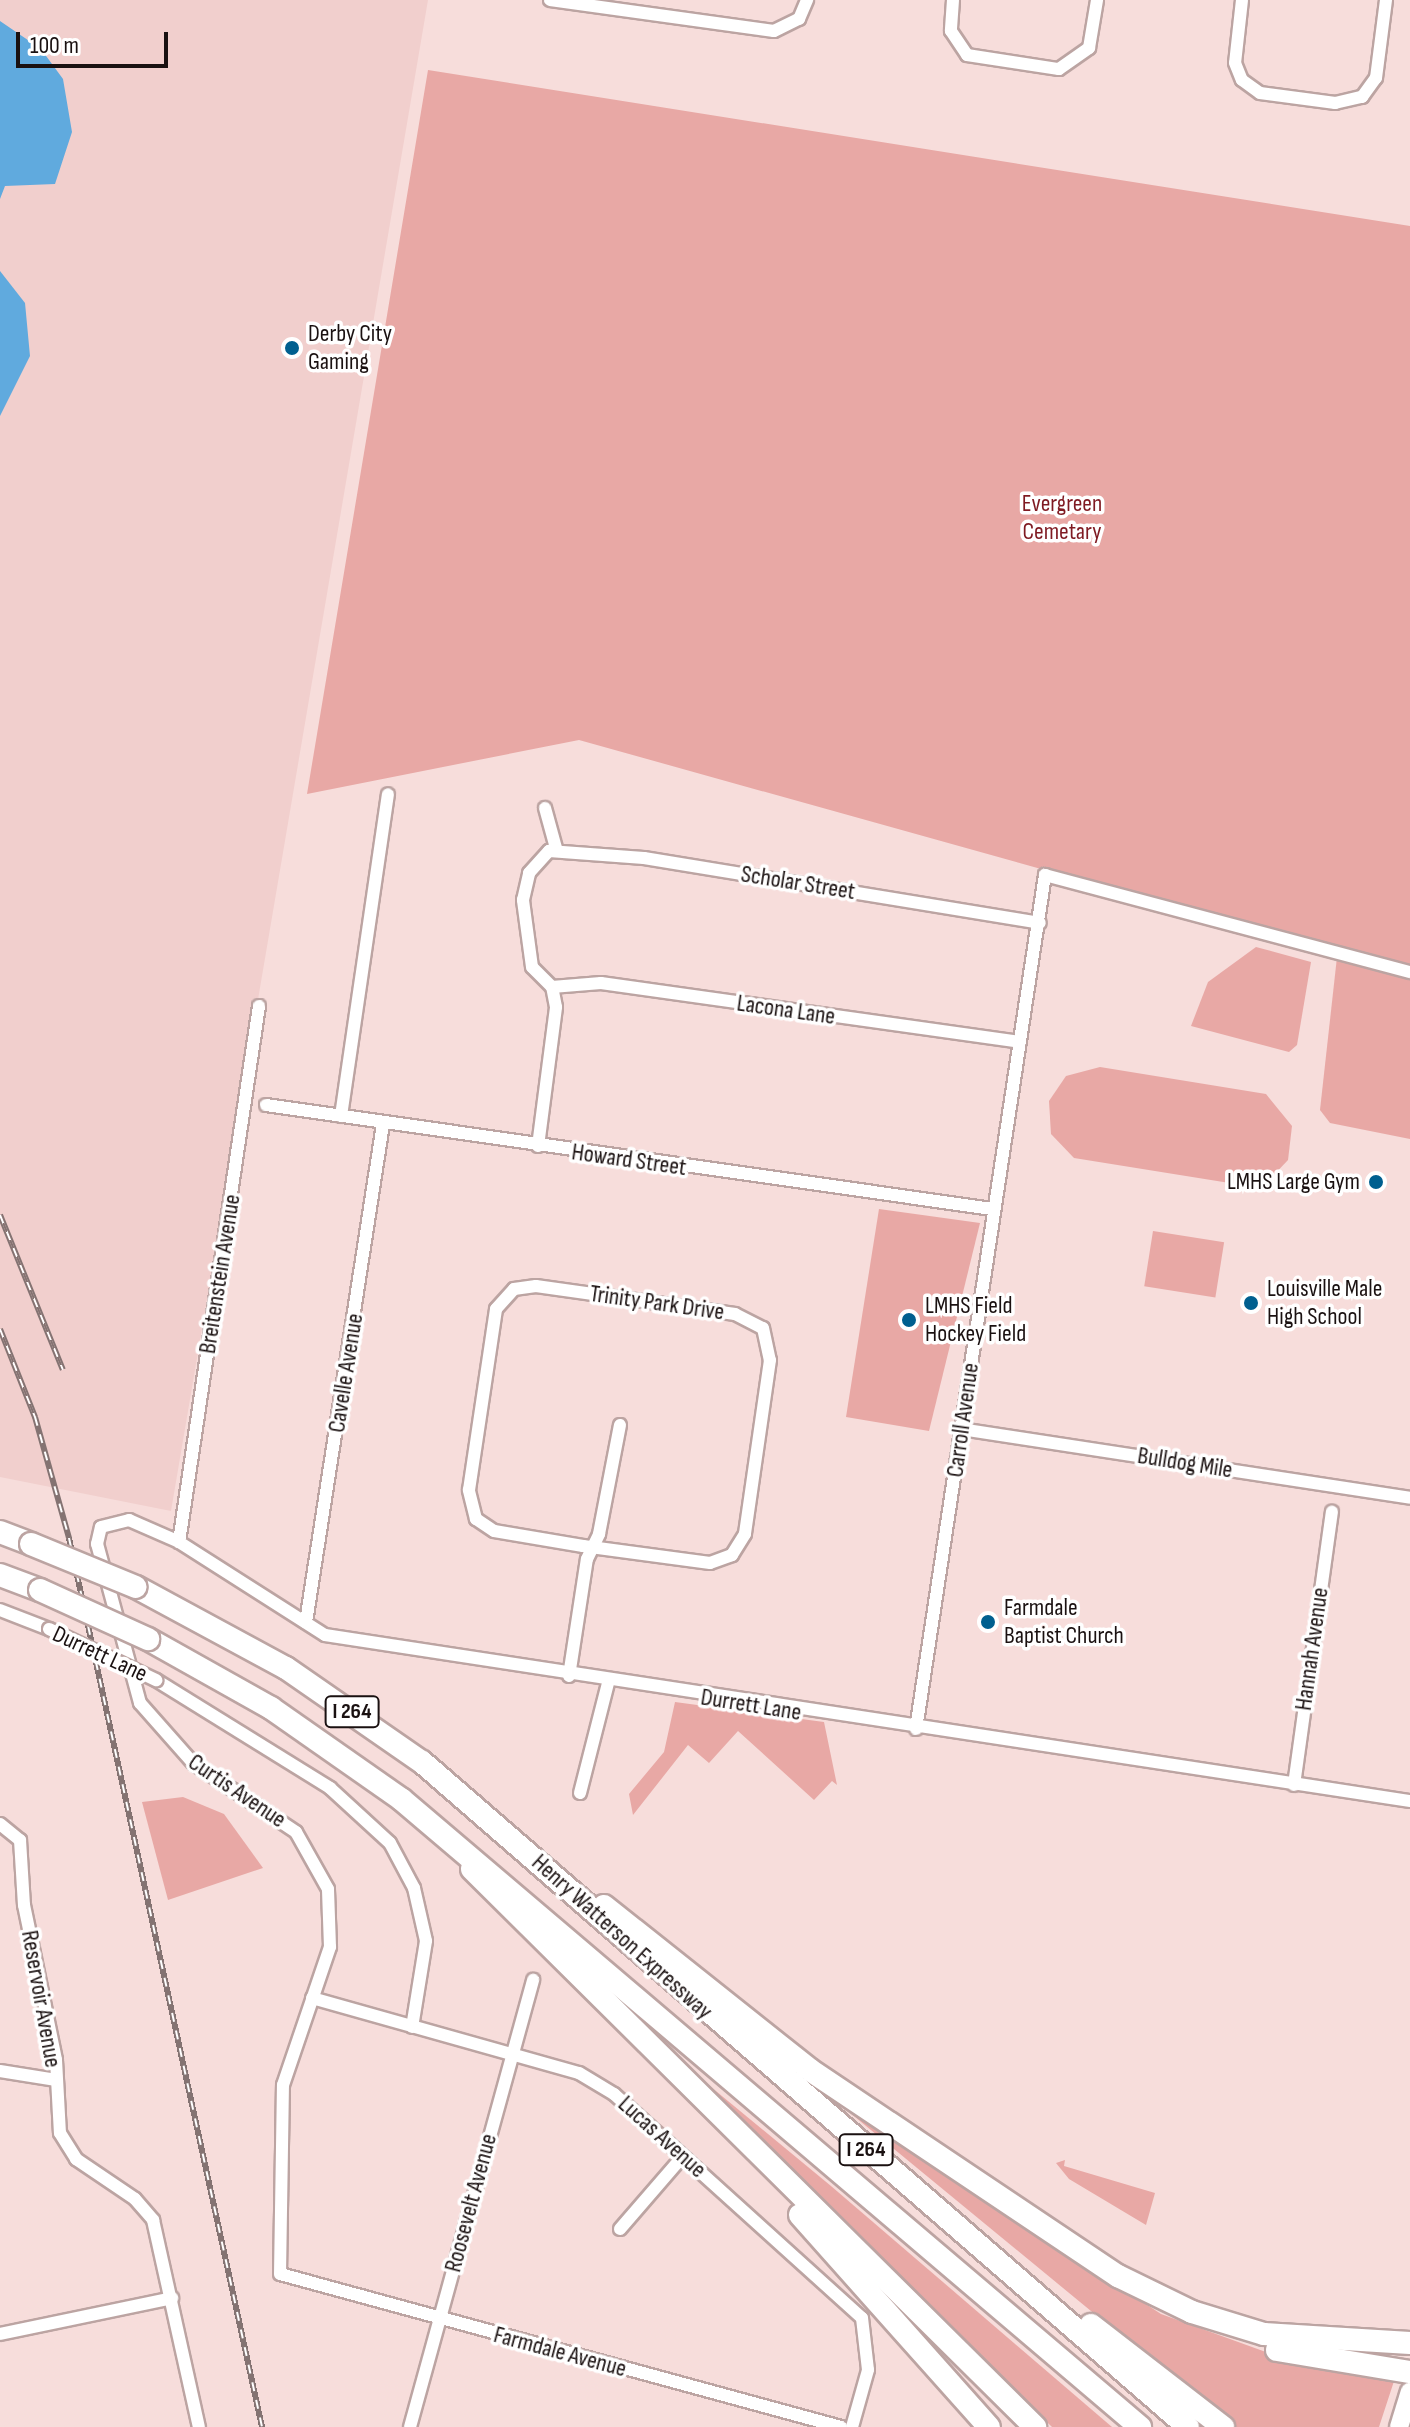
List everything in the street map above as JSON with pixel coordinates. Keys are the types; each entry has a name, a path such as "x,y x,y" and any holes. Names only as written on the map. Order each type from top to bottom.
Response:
{"highway":[{"name":"Henry Watterson Expressway","path":"0,1532 136,1587 326,1694 422,1762 547,1869 567,1894 953,2221 1188,2427"},
{"name":"Henry Watterson Expressway","path":"0,1575 148,1639 271,1708 441,1832 1125,2418 1140,2427"},
{"path":"441,1832 496,1897 1035,2427"},
{"path":"547,1869 576,1883 810,2070 1118,2276 1141,2297 1217,2332 1321,2360 1410,2372"},
{"path":"744,2141 757,2167 989,2427"},
{"path":"953,2221 984,2237 1223,2427"},
{"path":"1118,2276 1254,2332 1327,2343 1410,2343"}],"main road":[{"path":"1399,2427 1410,2392"}],"street":[{"path":"550,0 746,29 789,26 807,0"},
{"path":"953,0 951,31 961,51 1008,63 1059,69 1078,61 1091,42 1097,0"},
{"path":"1242,0 1238,74 1253,90 1344,103 1368,92 1386,0"},
{"path":"341,1116 388,794"},
{"path":"538,1146 555,1039 552,987 532,967 523,900 529,873 556,848 545,808"},
{"name":"Scholar Street","path":"556,848 1040,923"},
{"path":"1040,923 1045,875 1410,972"},
{"name":"Carroll Avenue","path":"916,1729 992,1209 1040,923"},
{"name":"Lacona Lane","path":"552,987 601,983 1020,1042"},
{"name":"Breitenstein Avenue","path":"179,1542 259,1006"},
{"name":"Howard Street","path":"266,1105 992,1209"},
{"name":"Cavelle Avenue","path":"306,1622 383,1124"},
{"name":"Trinity Park Drive","path":"536,1286 754,1321 770,1341 770,1360 739,1546 710,1563 593,1547 494,1531 471,1508 502,1299 536,1286"},
{"path":"569,1676 620,1425"},
{"name":"Bulldog Mile","path":"961,1429 1410,1498"},
{"name":"Hannah Avenue","path":"1294,1785 1332,1512"},
{"name":"Durrett Lane","path":"124,1519 179,1542 325,1635 608,1683 1410,1801"},
{"name":"Curtis Avenue","path":"124,1519 101,1527 97,1544 140,1703 193,1763 296,1832 320,1868 332,1936 283,2085 280,2274"},
{"name":"Durrett Lane","path":"0,1610 49,1629 156,1680 330,1788 390,1843 414,1888 425,1933 412,2027"},
{"path":"580,1793 608,1683"},
{"name":"Reservoir Avenue","path":"0,1824 20,1840 24,1905 56,2080 57,2118 69,2151 148,2213 172,2298 199,2427"},
{"name":"Roosevelt Avenue","path":"410,2427 533,1980"},
{"name":"Lucas Avenue","path":"312,1998 591,2077 862,2318 869,2352 852,2427"},
{"path":"0,2071 56,2080"},
{"path":"620,2229 683,2156"},
{"name":"Farmdale Avenue","path":"280,2274 439,2321 841,2427"},
{"path":"0,2334 172,2298"}],"shaded area":[{"path":"0,0 428,0 171,1511 0,1477"}],"green space":[{"name":"Evergreen Cemetary","path":"428,70 1410,226 1410,972 579,740 307,794"},
{"path":"1256,947 1311,962 1297,1045 1289,1052 1191,1026 1208,982"},
{"path":"1337,957 1410,976 1410,1139 1330,1123 1320,1110"},
{"path":"1100,1067 1266,1094 1292,1126 1288,1160 1271,1178 1242,1185 1074,1158 1051,1134 1049,1101 1066,1076"},
{"name":"LMHS Field Hockey Field","path":"879,1209 980,1223 929,1431 846,1417"},
{"path":"1153,1231 1224,1242 1215,1298 1144,1286"},
{"path":"675,1702 824,1722 837,1785 832,1781 814,1800 738,1731 709,1763 688,1745 633,1815 629,1794 664,1752"},
{"path":"183,1797 224,1814 263,1868 168,1900 142,1802"},
{"path":"648,2035 831,2186 1112,2427 1052,2427"},
{"path":"832,2098 1161,2314 1274,2355 1396,2375 1379,2427 1232,2427"},
{"path":"1065,2160 1064,2166 1155,2193 1146,2225 1069,2179 1056,2163"}],"water":[{"path":"0,21 41,49 63,79 72,132 55,184 5,186 0,199"},
{"path":"0,271 25,303 30,356 0,416"}],"railway":[{"path":"0,1215 63,1370"},
{"path":"0,1329 35,1417 69,1538 262,2427"}],"place":[{"name":"Derby City Gaming","path":"292,348"},
{"name":"LMHS Large Gym","path":"1376,1182"},
{"name":"Louisville Male High School","path":"1251,1303"},
{"name":"LMHS Field Hockey Field","path":"909,1320"},
{"name":"Farmdale Baptist Church","path":"988,1622"}]}
